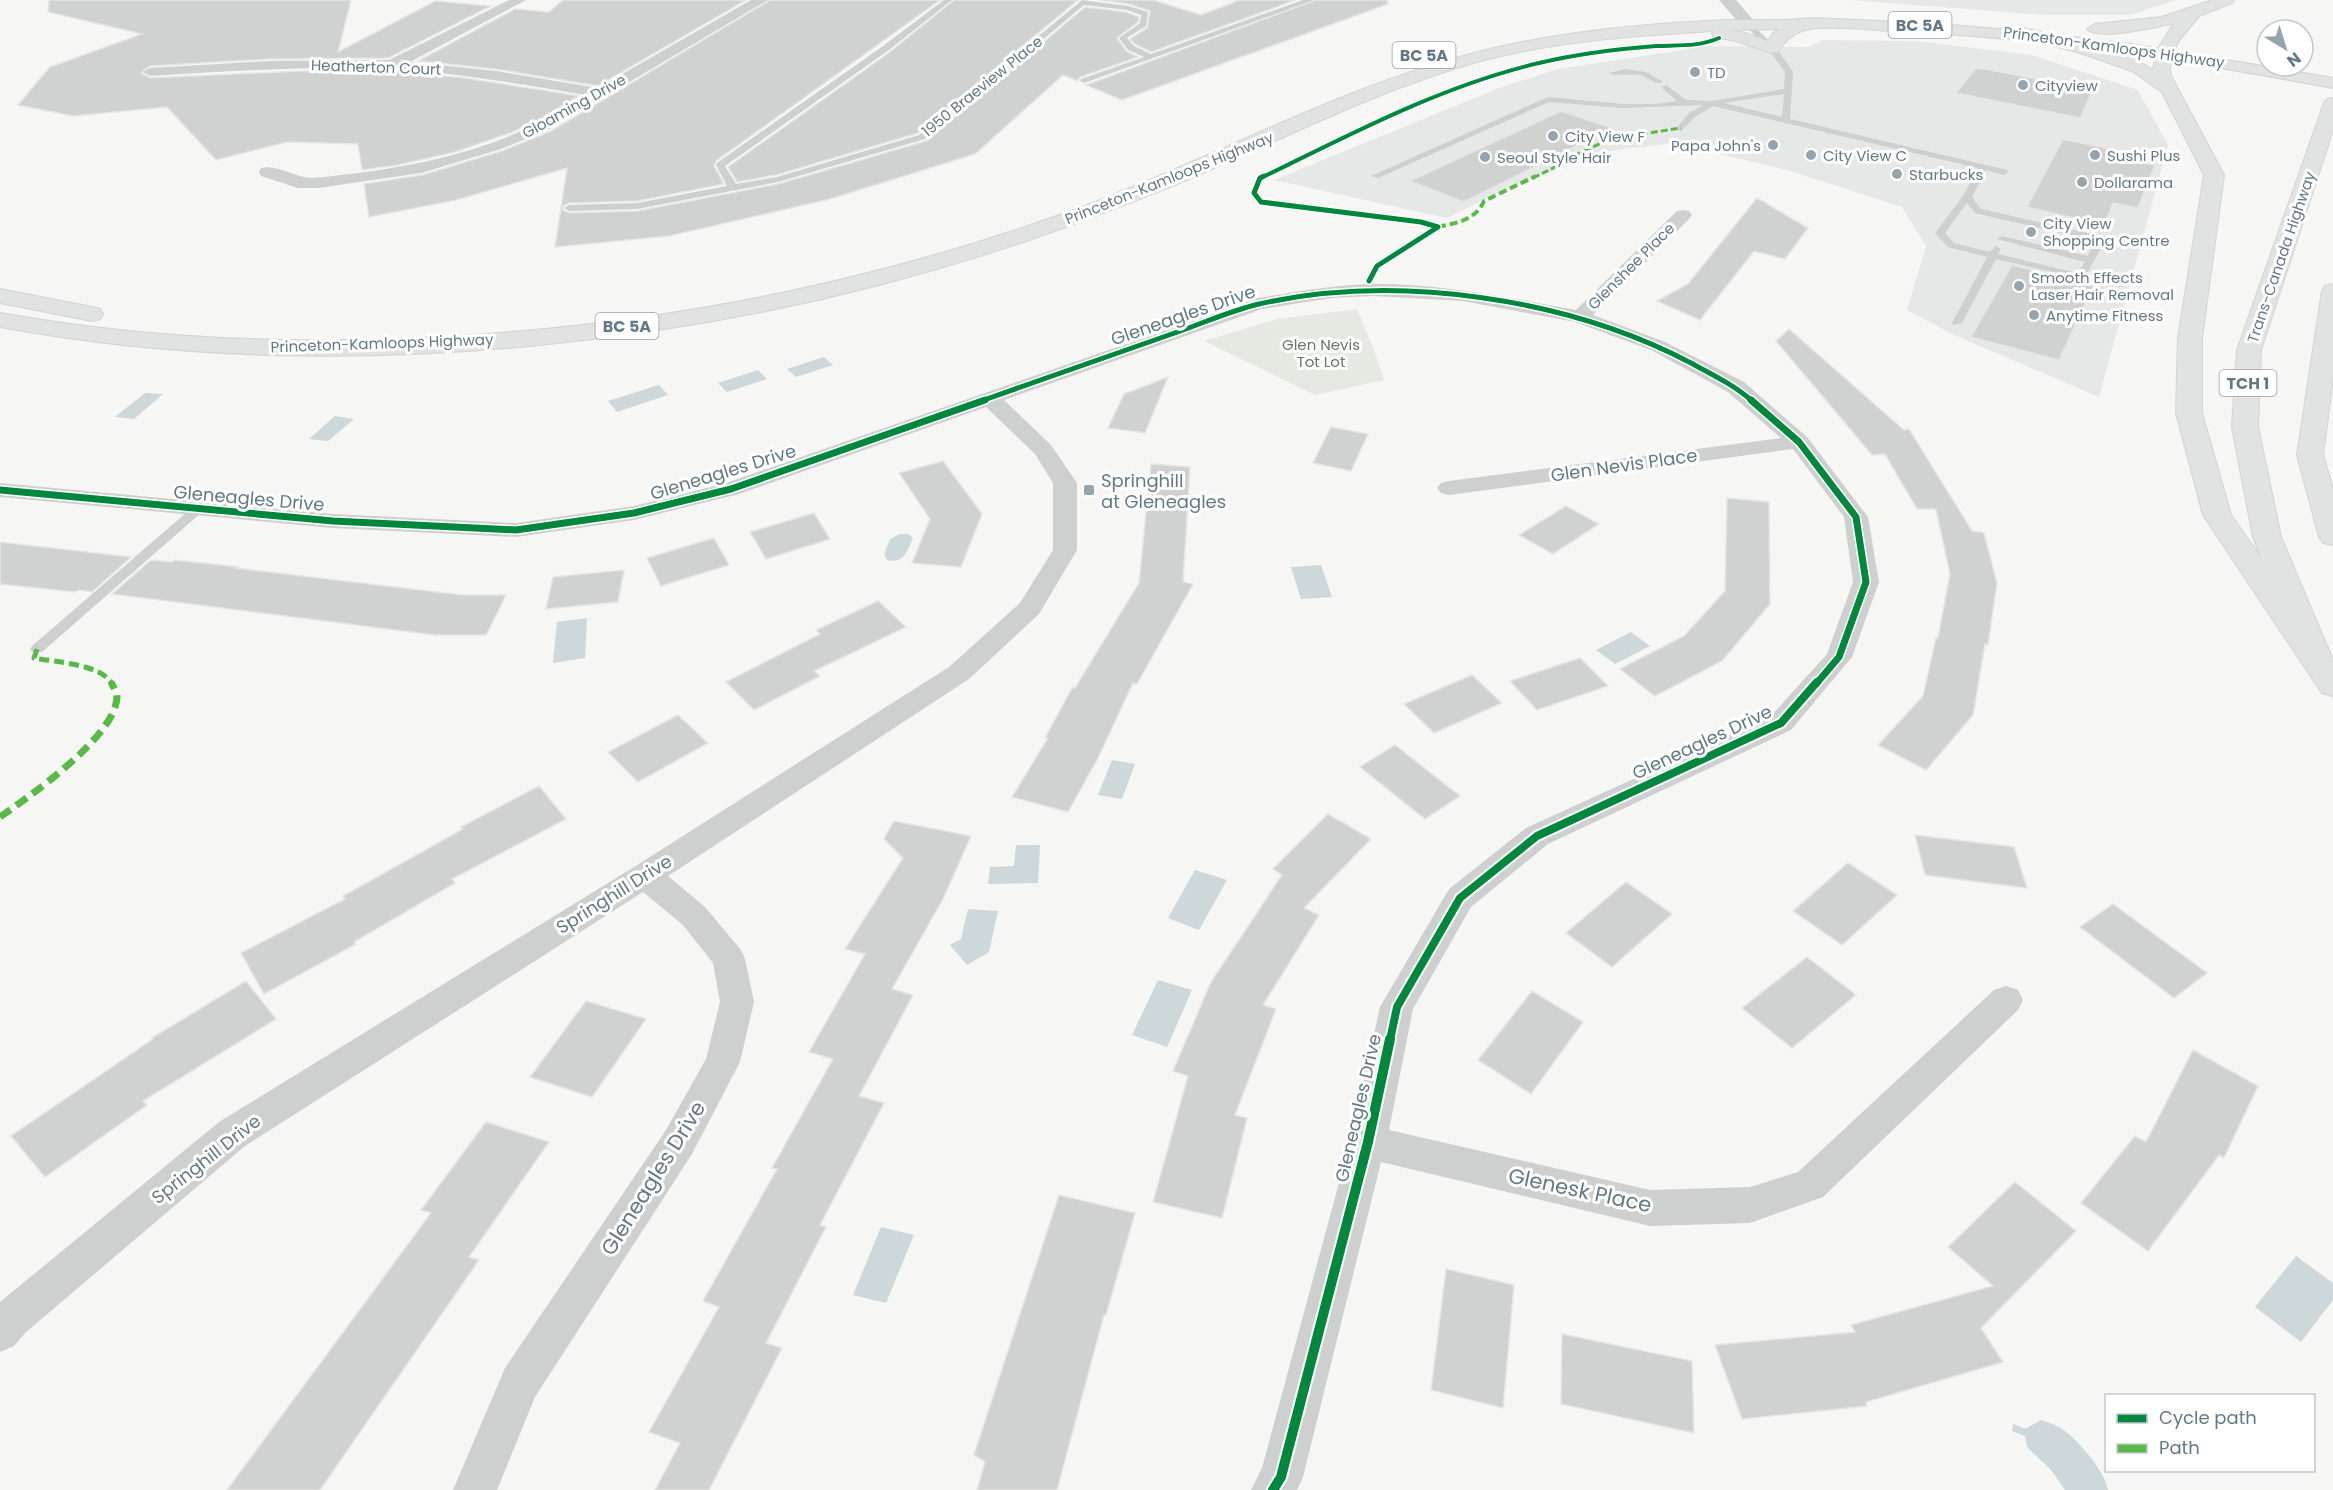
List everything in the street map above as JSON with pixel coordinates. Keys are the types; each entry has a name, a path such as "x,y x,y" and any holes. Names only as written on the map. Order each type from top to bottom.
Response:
{"main road":[{"path":"2095,29 2146,26 2191,16 2226,0"},
{"path":"1619,31 1704,32 1739,36 1772,48 1779,36 1821,15 1848,10"},
{"name":"Princeton-Kamloops Highway","path":"1461,44 1543,27 1598,20 1737,11 1848,10 1957,16 2095,29 2168,46 2255,61"},
{"name":"Princeton-Kamloops Highway","path":"0,320 43,329 116,338 201,345 291,348 405,346 497,340 685,319 791,300 904,272 1001,243 1125,199 1425,72 1515,48 1737,11 1821,15 2168,46"},
{"path":"2191,16 2175,31 2160,65 2162,76 2214,175 2190,338 2189,413 2217,515 2326,674"},
{"path":"2023,33 2086,49 2130,64 2170,90"},
{"path":"2315,64 2333,68"},
{"name":"Princeton-Kamloops Highway","path":"2315,77 2333,83"},
{"name":"Trans-Canada Highway","path":"2326,674 2266,537 2245,427 2250,350 2333,103"},
{"name":"Princeton-Kamloops Highway","path":"736,288 888,256 989,226 1110,183 1202,145"},
{"path":"2333,291 2310,455 2333,537"},
{"name":"BC 5A","path":"645,303 713,292"},
{"name":"Princeton-Kamloops Highway","path":"0,296 76,312 142,320 225,326 334,326"},
{"name":"Princeton-Kamloops Highway","path":"493,320 551,314"},
{"path":"2310,455 2333,410"}],"street":[{"path":"392,65 519,0"},
{"name":"Gloaming Drive","path":"267,172 302,183 365,178 463,158 507,143 544,126 761,0"},
{"name":"Heatherton Court","path":"150,72 307,64 392,65 463,71 600,93"},
{"name":"Glenshee Place","path":"1580,317 1683,214"},
{"name":"Gleneagles Drive","path":"0,490 333,521 516,530 634,513 731,489 1258,304 1332,292 1372,290 1462,295 1580,317 1658,346 1736,387 1799,441 1856,517 1866,582 1839,657 1781,723 1537,836 1460,898 1397,1007 1368,1142 1281,1477 1273,1490"},
{"name":"Springhill Drive","path":"0,1332 11,1319 232,1134 645,875 959,673 1030,608 1065,550 1065,483 1043,450 989,398"},
{"name":"Glen Nevis Place","path":"1449,488 1799,441"},
{"name":"Gleneagles Drive","path":"475,1490 520,1383 679,1142 723,1062 737,1002 729,959 694,916 645,875"},
{"name":"Glenesk Place","path":"1368,1142 1650,1208 1750,1205 1810,1185 2007,1000"}],"lane":[{"path":"733,188 720,165 886,48 948,0"},
{"path":"1084,81 1310,0"},
{"name":"1950 Braeview Place","path":"569,208 637,206 778,179 922,137 1084,1 1128,8 1145,14 1143,24 1123,38 1131,48 1151,57"},
{"path":"1737,11 1772,48 1789,72 1786,121"},
{"path":"1612,73 1627,70 1640,72 1663,85 1684,102"},
{"path":"1681,128 1692,115 1712,104 1788,92"},
{"path":"1375,176 1548,99 1623,106 1656,106 1684,102 1712,104 2004,172"},
{"path":"1967,197 1978,211 2102,239 2091,260 2080,277 1951,245 1941,233 1967,197 1983,167"},
{"path":"1957,323 2014,219"},
{"path":"2002,239 2091,260"},
{"path":"37,649 198,509"}],"shaded area":[{"path":"1849,0 2176,0 2130,15 2045,15"},
{"name":"City View Shopping Centre","path":"1823,40 1917,41 2032,55 2138,90 2168,145 2099,397 1952,334 1907,310 1926,246 1902,207 1790,171 1675,143 1608,151 1503,190 1447,218 1274,180 1499,88 1558,69 1708,46 1809,47"},
{"path":"824,357 833,365 796,377 787,369"},
{"path":"758,370 767,379 727,392 718,383"},
{"path":"659,385 668,395 617,412 608,401"},
{"path":"145,393 163,394 134,419 115,417"},
{"path":"335,416 354,419 328,441 309,439"},
{"path":"900,534 908,534 913,538 904,556 897,560 887,560 884,555 890,539"},
{"path":"1321,565 1332,597 1301,599 1291,567"},
{"path":"587,618 585,658 553,663 557,622"},
{"path":"1631,632 1650,646 1615,664 1596,650"},
{"path":"1112,760 1135,764 1122,799 1098,795"},
{"path":"1016,845 1040,845 1038,883 988,884 990,867 1014,866"},
{"path":"1195,870 1227,880 1199,930 1168,918"},
{"path":"968,909 998,911 989,952 967,965 950,945 961,939"},
{"path":"1158,980 1192,990 1167,1047 1132,1035"},
{"path":"881,1227 914,1235 886,1303 853,1295"},
{"path":"2296,1256 2333,1283 2333,1300 2301,1342 2255,1307"},
{"path":"2041,1420 2059,1427 2081,1446 2102,1474 2108,1490 2065,1490 2051,1470 2027,1447 2025,1436 2012,1431 2013,1424 2025,1429"}],"green space":[{"name":"Glen Nevis Tot Lot","path":"1357,309 1384,380 1315,395 1204,341 1277,319"}],"building":[{"path":"49,0 351,0 338,52 435,1 491,6 388,58 271,59 150,66 141,73 150,78 301,71 392,71 465,78 579,96 537,121 510,133 455,152 398,165 362,170 358,144 287,142 216,160 167,107 73,116 18,105 50,67 142,34 48,12"},
{"path":"563,0 746,0 598,86 496,69 418,61 515,9 549,12"},
{"path":"770,0 940,0 716,161 714,166 724,184 637,201 569,203 563,206 563,210 569,213 637,211 778,184 926,141 1085,7 1126,12 1139,17 1138,22 1117,38 1126,51 1138,57 1080,77 1078,81 1063,75 975,154 830,199 669,236 555,247 567,168 456,200 369,217 364,184 422,175 502,151 551,131"},
{"path":"954,0 1078,0 918,133 776,175 737,182 728,167 890,52"},
{"path":"1099,0 1153,0 1201,15 1240,0 1296,0 1151,52 1130,39 1147,28 1150,11 1129,4"},
{"path":"1316,0 1387,0 1388,4 1122,100 1086,85"},
{"path":"1976,68 2093,90 2080,118 1956,93"},
{"path":"1561,111 1612,128 1464,202 1410,181"},
{"path":"2063,139 2137,155 2135,161 2155,165 2138,208 2113,203 2104,225 2027,207"},
{"path":"1757,198 1808,228 1785,259 1754,251 1700,320 1657,301 1688,284"},
{"path":"2012,265 2094,285 2059,360 1971,337"},
{"path":"1789,329 1904,430 1909,429 1972,531 1984,533 1997,583 1988,645 1985,644 1973,715 1926,770 1878,745 1923,696 1936,638 1938,638 1950,574 1936,509 1917,509 1885,454 1872,455 1776,341"},
{"path":"1168,377 1145,433 1108,428 1124,394"},
{"path":"1331,427 1368,434 1351,471 1313,463"},
{"path":"943,461 982,514 961,567 912,563 930,519 899,473"},
{"path":"1151,464 1190,467 1183,582 1193,584 1137,684 1133,683 1098,758 1068,812 1012,797 1048,738 1045,738 1072,688 1075,688 1139,583"},
{"path":"1727,498 1769,502 1770,604 1722,661 1655,696 1620,669 1684,636 1725,591"},
{"path":"1566,506 1599,524 1553,554 1519,535"},
{"path":"814,513 830,539 766,559 750,532"},
{"path":"714,538 729,565 661,586 647,558"},
{"path":"0,542 131,557 92,592 0,584"},
{"path":"151,560 172,562 175,560 238,567 236,568 462,595 506,595 486,635 435,635 112,594"},
{"path":"624,570 618,602 546,609 553,577"},
{"path":"878,601 906,627 814,671 820,676 754,710 726,682 820,634 816,630"},
{"path":"1580,658 1608,686 1537,710 1510,681"},
{"path":"1472,675 1502,703 1434,733 1404,704"},
{"path":"678,715 708,743 638,782 608,752"},
{"path":"1395,745 1460,796 1425,819 1360,767"},
{"path":"539,786 566,819 452,879 455,883 354,942 356,944 264,994 241,953 345,899 343,896 463,829 461,827"},
{"path":"1328,814 1371,839 1304,908 1319,915 1263,1005 1276,1009 1235,1115 1247,1118 1222,1218 1153,1202 1188,1076 1173,1071 1211,982 1282,875 1273,869"},
{"path":"894,821 971,836 943,899 892,989 913,995 859,1096 884,1103 820,1225 826,1227 766,1343 782,1348 709,1490 655,1490 680,1443 649,1432 719,1307 703,1301 777,1169 772,1168 833,1059 809,1052 865,954 845,949 903,858 884,839"},
{"path":"1915,835 2014,847 2027,888 1925,875"},
{"path":"1848,863 1897,895 1842,945 1793,911"},
{"path":"1626,882 1672,914 1612,967 1566,933"},
{"path":"2113,904 2207,973 2174,998 2080,927"},
{"path":"1807,957 1856,995 1792,1048 1742,1008"},
{"path":"246,981 276,1019 143,1101 147,1105 45,1177 11,1136 152,1038"},
{"path":"1532,991 1583,1022 1531,1094 1478,1060"},
{"path":"586,1001 646,1019 592,1097 530,1077"},
{"path":"2193,1050 2258,1086 2224,1158 2219,1155 2148,1251 2081,1203 2135,1136 2146,1142"},
{"path":"486,1122 549,1142 469,1257 479,1260 320,1490 227,1490 431,1213 421,1210"},
{"path":"2015,1182 2076,1231 1981,1328 2003,1362 1866,1402 1867,1406 1742,1419 1715,1345 1855,1332 1851,1325 1993,1286 1948,1247"},
{"path":"1059,1195 1135,1213 1106,1315 1104,1315 1057,1490 977,1490 985,1462 974,1455"},
{"path":"1446,1269 1514,1285 1503,1408 1431,1390"},
{"path":"1562,1334 1692,1361 1694,1433 1561,1404"}],"marked path":[{"path":"1438,227 1472,217 1484,201 1610,139 1681,128"},
{"path":"0,817 56,774 99,733 112,713 117,694 109,678 103,674 85,667 34,658 37,649"}],"cycle path":[{"path":"1369,281 1377,266 1438,227 1421,222 1261,202 1254,193 1260,178 1431,98 1502,73 1538,63 1582,55 1656,46 1697,44 1719,38"},
{"path":"0,490 333,521 516,530 634,513 731,489 1258,304 1332,292 1373,290 1463,295 1580,317 1658,346 1736,387 1799,442 1856,517 1866,582 1839,657 1781,723 1537,836 1460,898 1397,1007 1368,1142 1281,1477 1273,1490"}],"place":[{"name":"TD","path":"1695,72"},
{"name":"Cityview","path":"2023,85"},
{"name":"City View F","path":"1553,136"},
{"name":"Papa John's","path":"1773,145"},
{"name":"City View C","path":"1811,155"},
{"name":"Sushi Plus","path":"2095,155"},
{"name":"Seoul Style Hair","path":"1485,157"},
{"name":"Starbucks","path":"1897,174"},
{"name":"Dollarama","path":"2082,182"},
{"name":"City View Shopping Centre","path":"2031,232"},
{"name":"Smooth Effects Laser Hair Removal","path":"2019,286"},
{"name":"Anytime Fitness","path":"2034,315"},
{"name":"Springhill at Gleneagles","path":"1089,490"}]}
